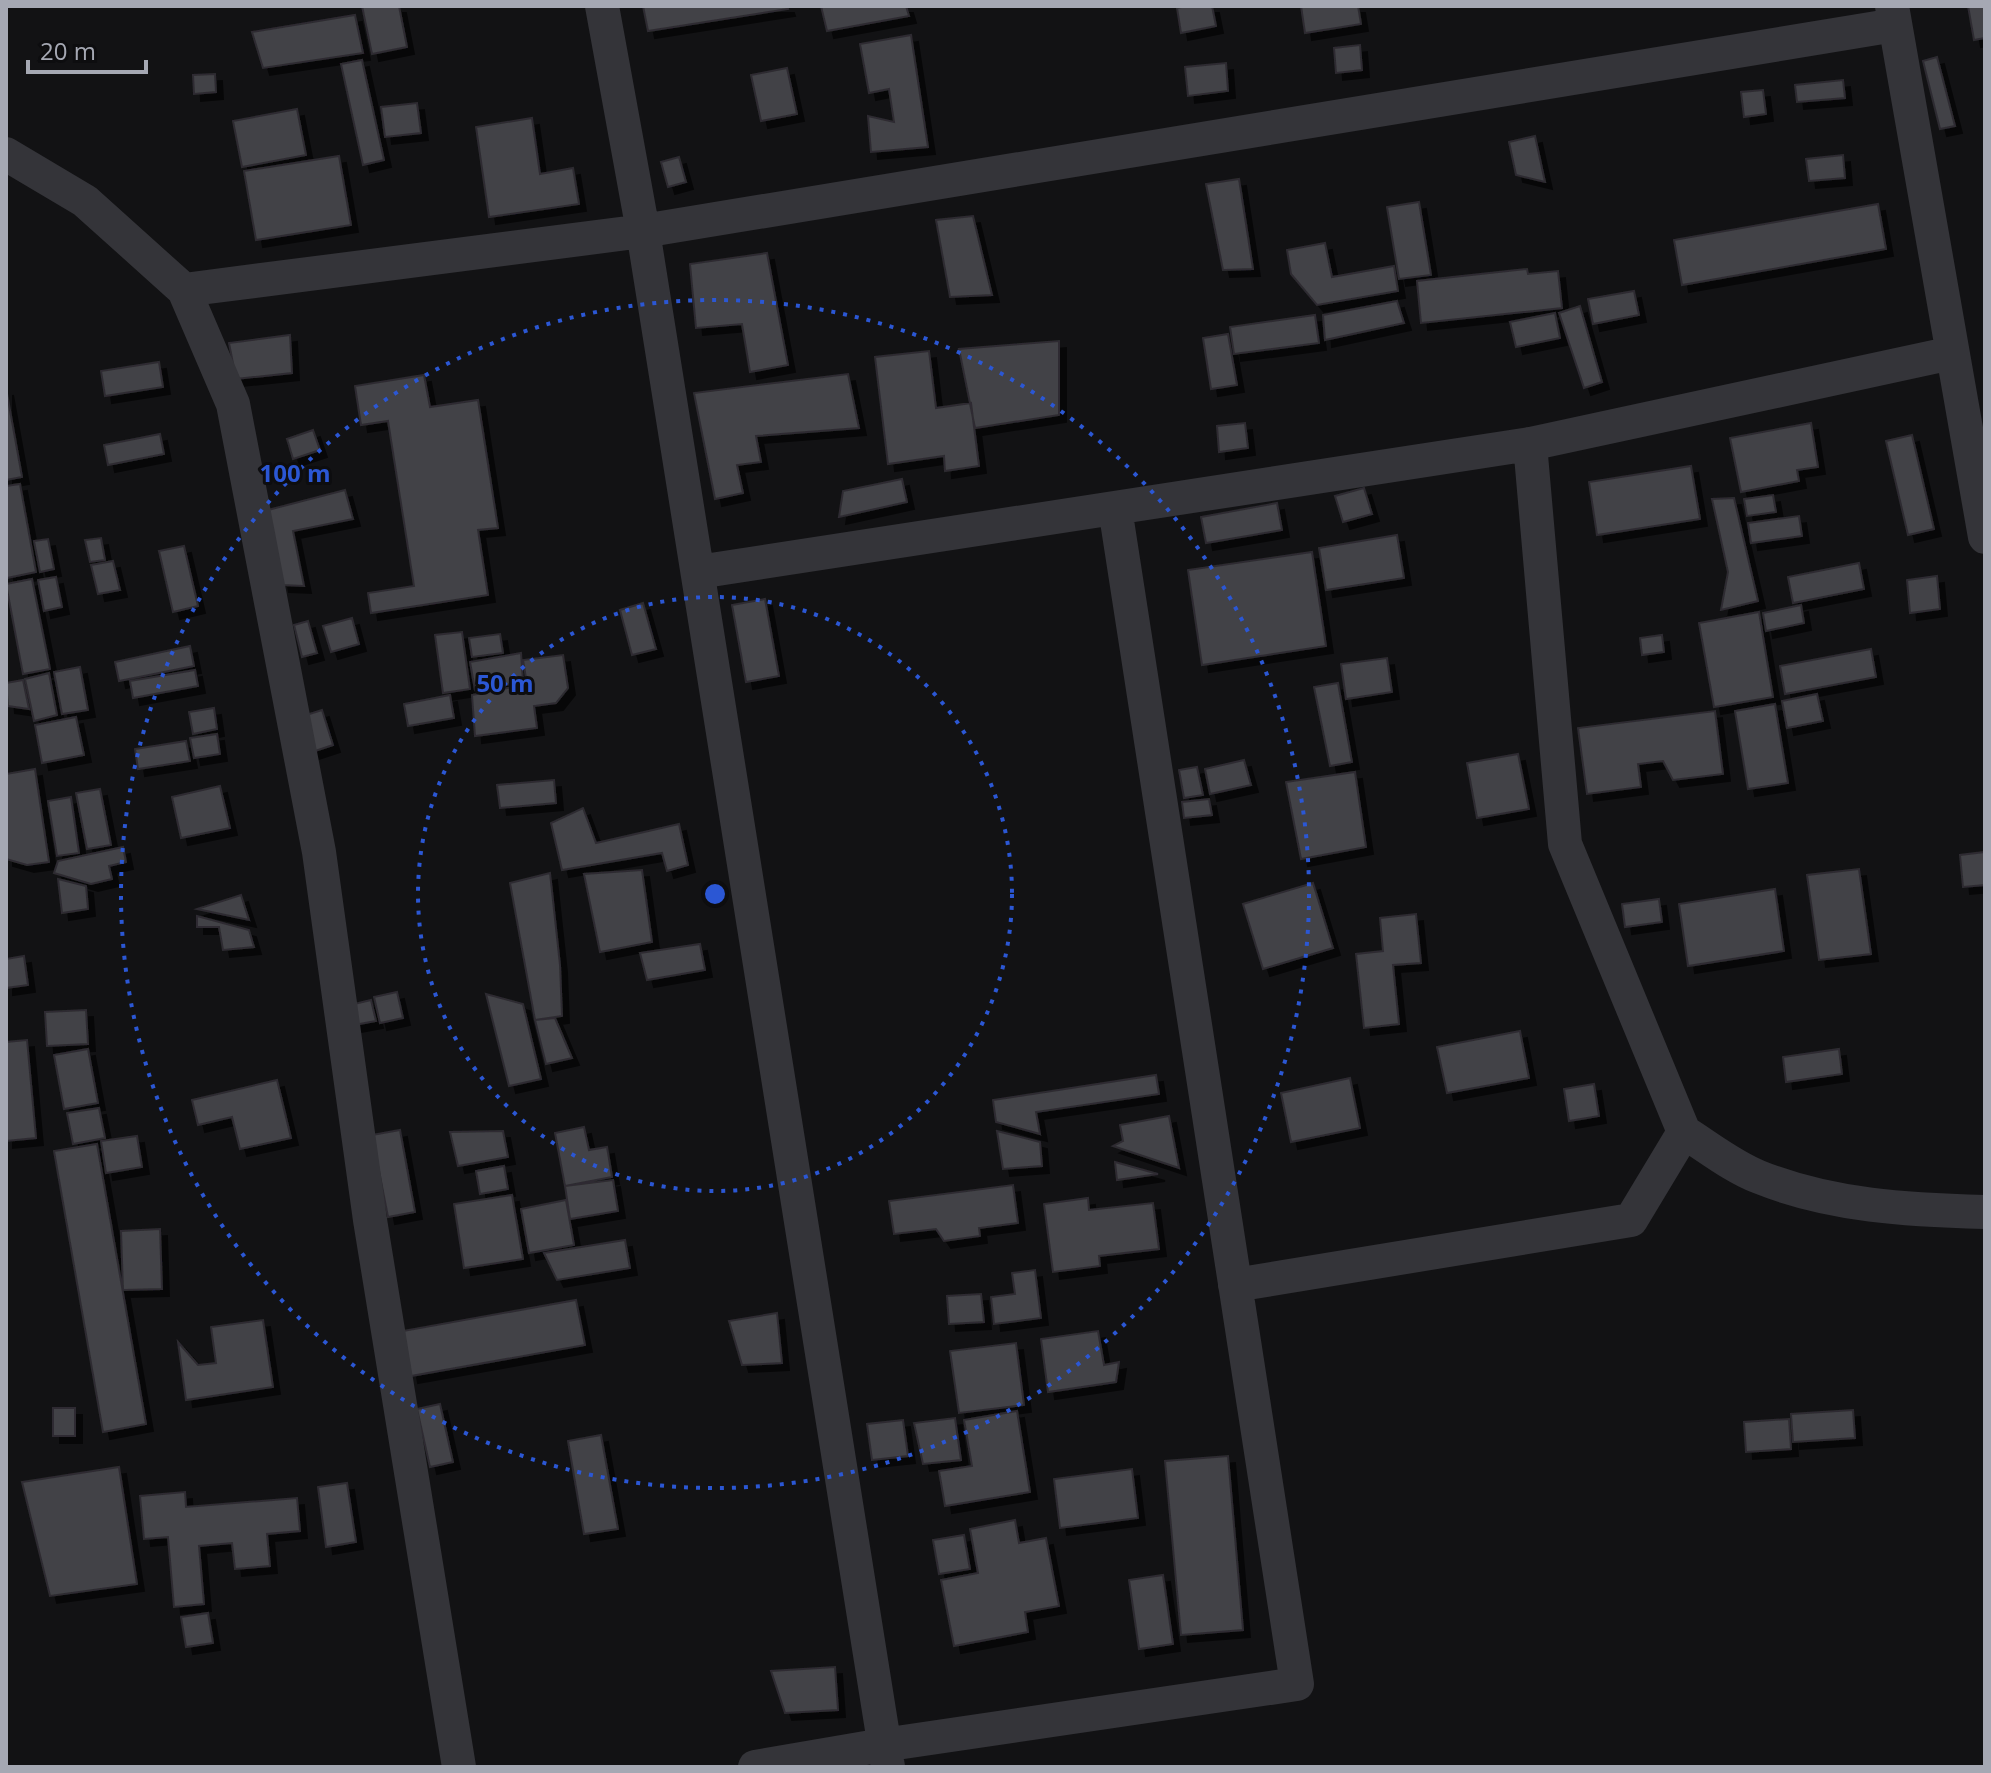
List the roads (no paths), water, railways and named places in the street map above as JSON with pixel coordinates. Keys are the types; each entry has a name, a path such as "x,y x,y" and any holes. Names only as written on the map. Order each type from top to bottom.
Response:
{"street":[{"path":"602,6 643,231 885,1756"},
{"path":"184,290 643,231 1894,15 1985,537"},
{"path":"6,154 85,201 184,290 233,404 319,852 370,1220 459,1767"},
{"path":"698,572 1530,444 1952,353"},
{"path":"1530,444 1565,844 1684,1132 1757,1176 1826,1198 1920,1210 1985,1212"},
{"path":"755,1767 885,1756 1297,1684 1115,508"},
{"path":"1235,1285 1631,1220 1684,1132"}]}
